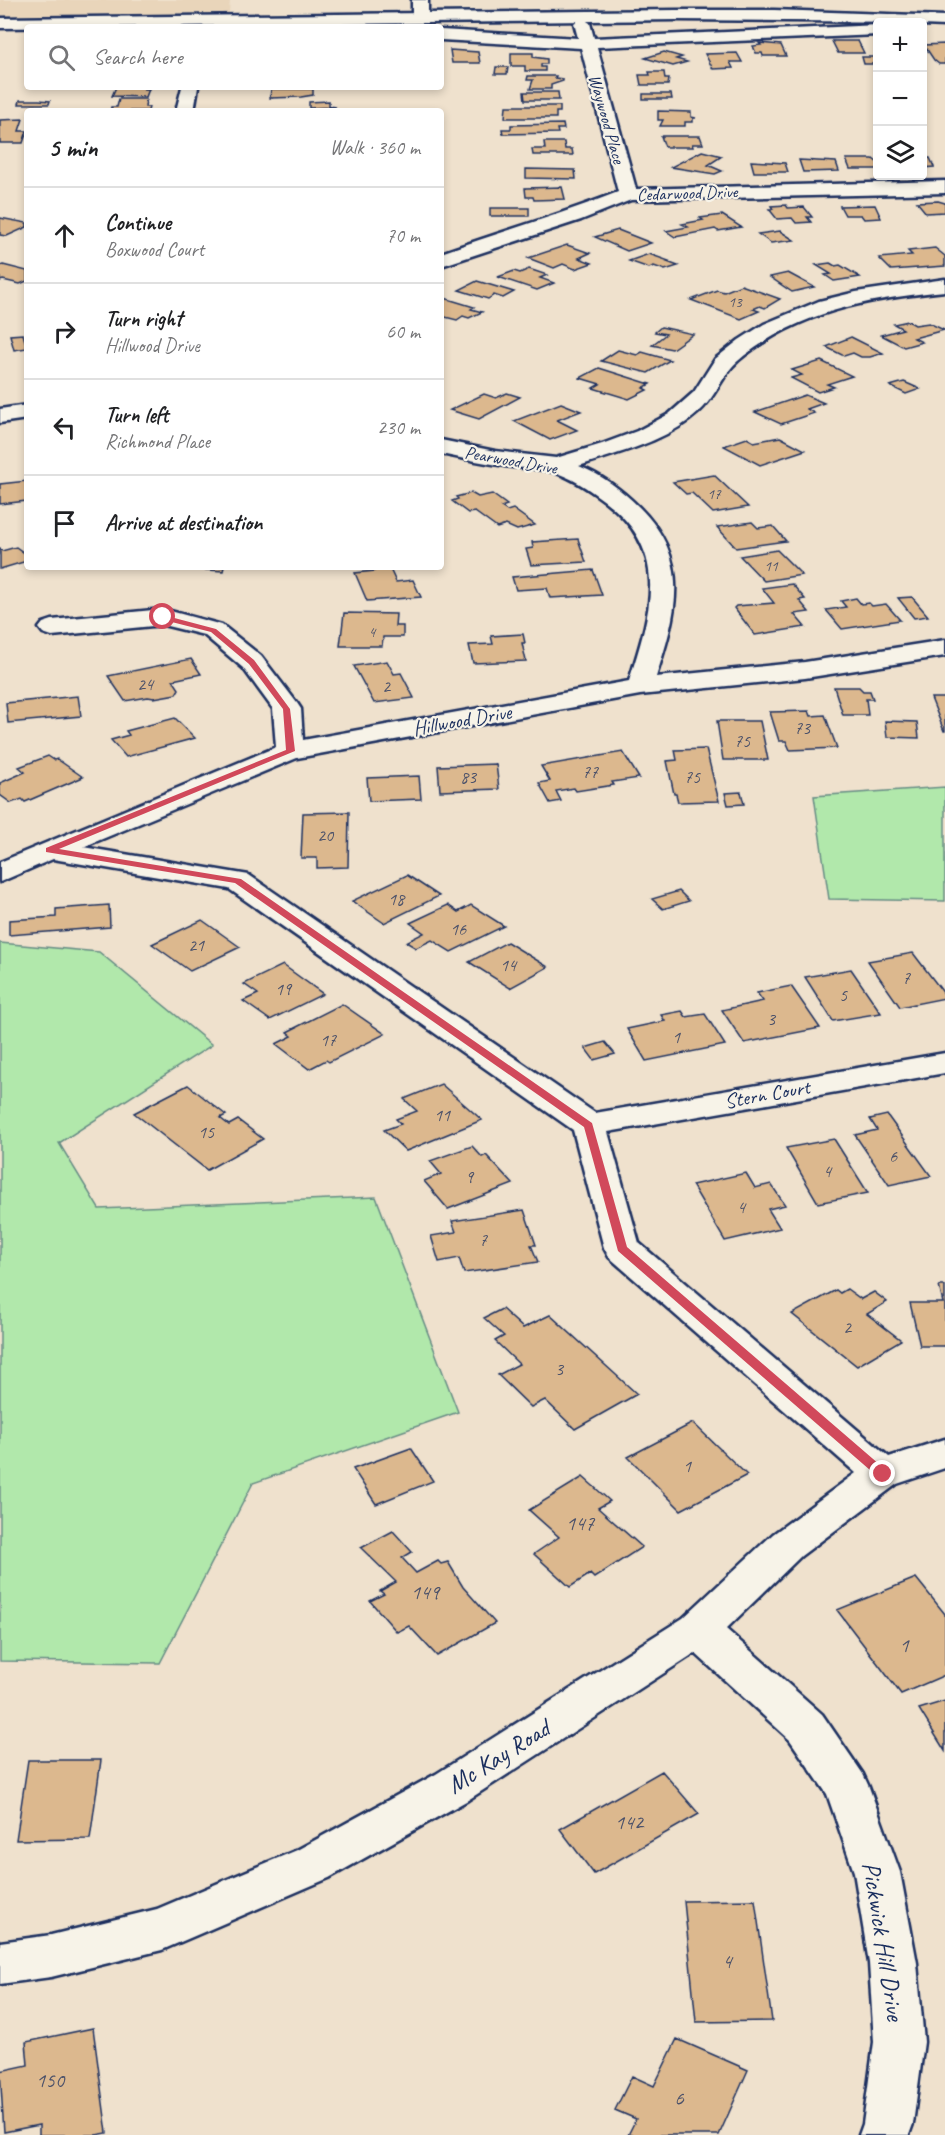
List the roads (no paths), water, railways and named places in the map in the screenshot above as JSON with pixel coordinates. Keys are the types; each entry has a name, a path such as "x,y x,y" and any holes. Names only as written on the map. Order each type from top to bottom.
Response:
{"street":[{"path":"420,0 420,17"},
{"path":"0,23 204,23 420,17 774,15 945,21"},
{"name":"Waywood Place","path":"579,16 628,195"},
{"path":"444,35 585,43 873,30"},
{"path":"186,108 189,90"},
{"name":"Cedarwood Drive","path":"444,259 495,240 574,216 628,195 714,191 945,187"},
{"path":"558,465 648,435 690,408 710,386 721,365 762,334 809,310 883,291 945,285"},
{"path":"0,416 24,412"},
{"name":"Pearwood Drive","path":"444,448 484,456 558,465 603,487 641,519 660,552 664,589 657,631 640,687"},
{"path":"52,628 163,617 213,630 252,662 286,709 291,751"},
{"name":"Hillwood Drive","path":"0,873 49,850 291,751 640,687 805,670 945,648"},
{"path":"49,850 238,881 588,1125 622,1248 883,1474"},
{"name":"Stern Court","path":"588,1125 945,1063"},
{"name":"Mc Kay Road","path":"0,1963 51,1956 162,1929 313,1864 452,1787 698,1630 788,1545 883,1474 945,1453"},
{"name":"Pickwick Hill Drive","path":"698,1630 806,1727 847,1787 877,1872 893,1963 899,2042 888,2124 884,2135"}]}
